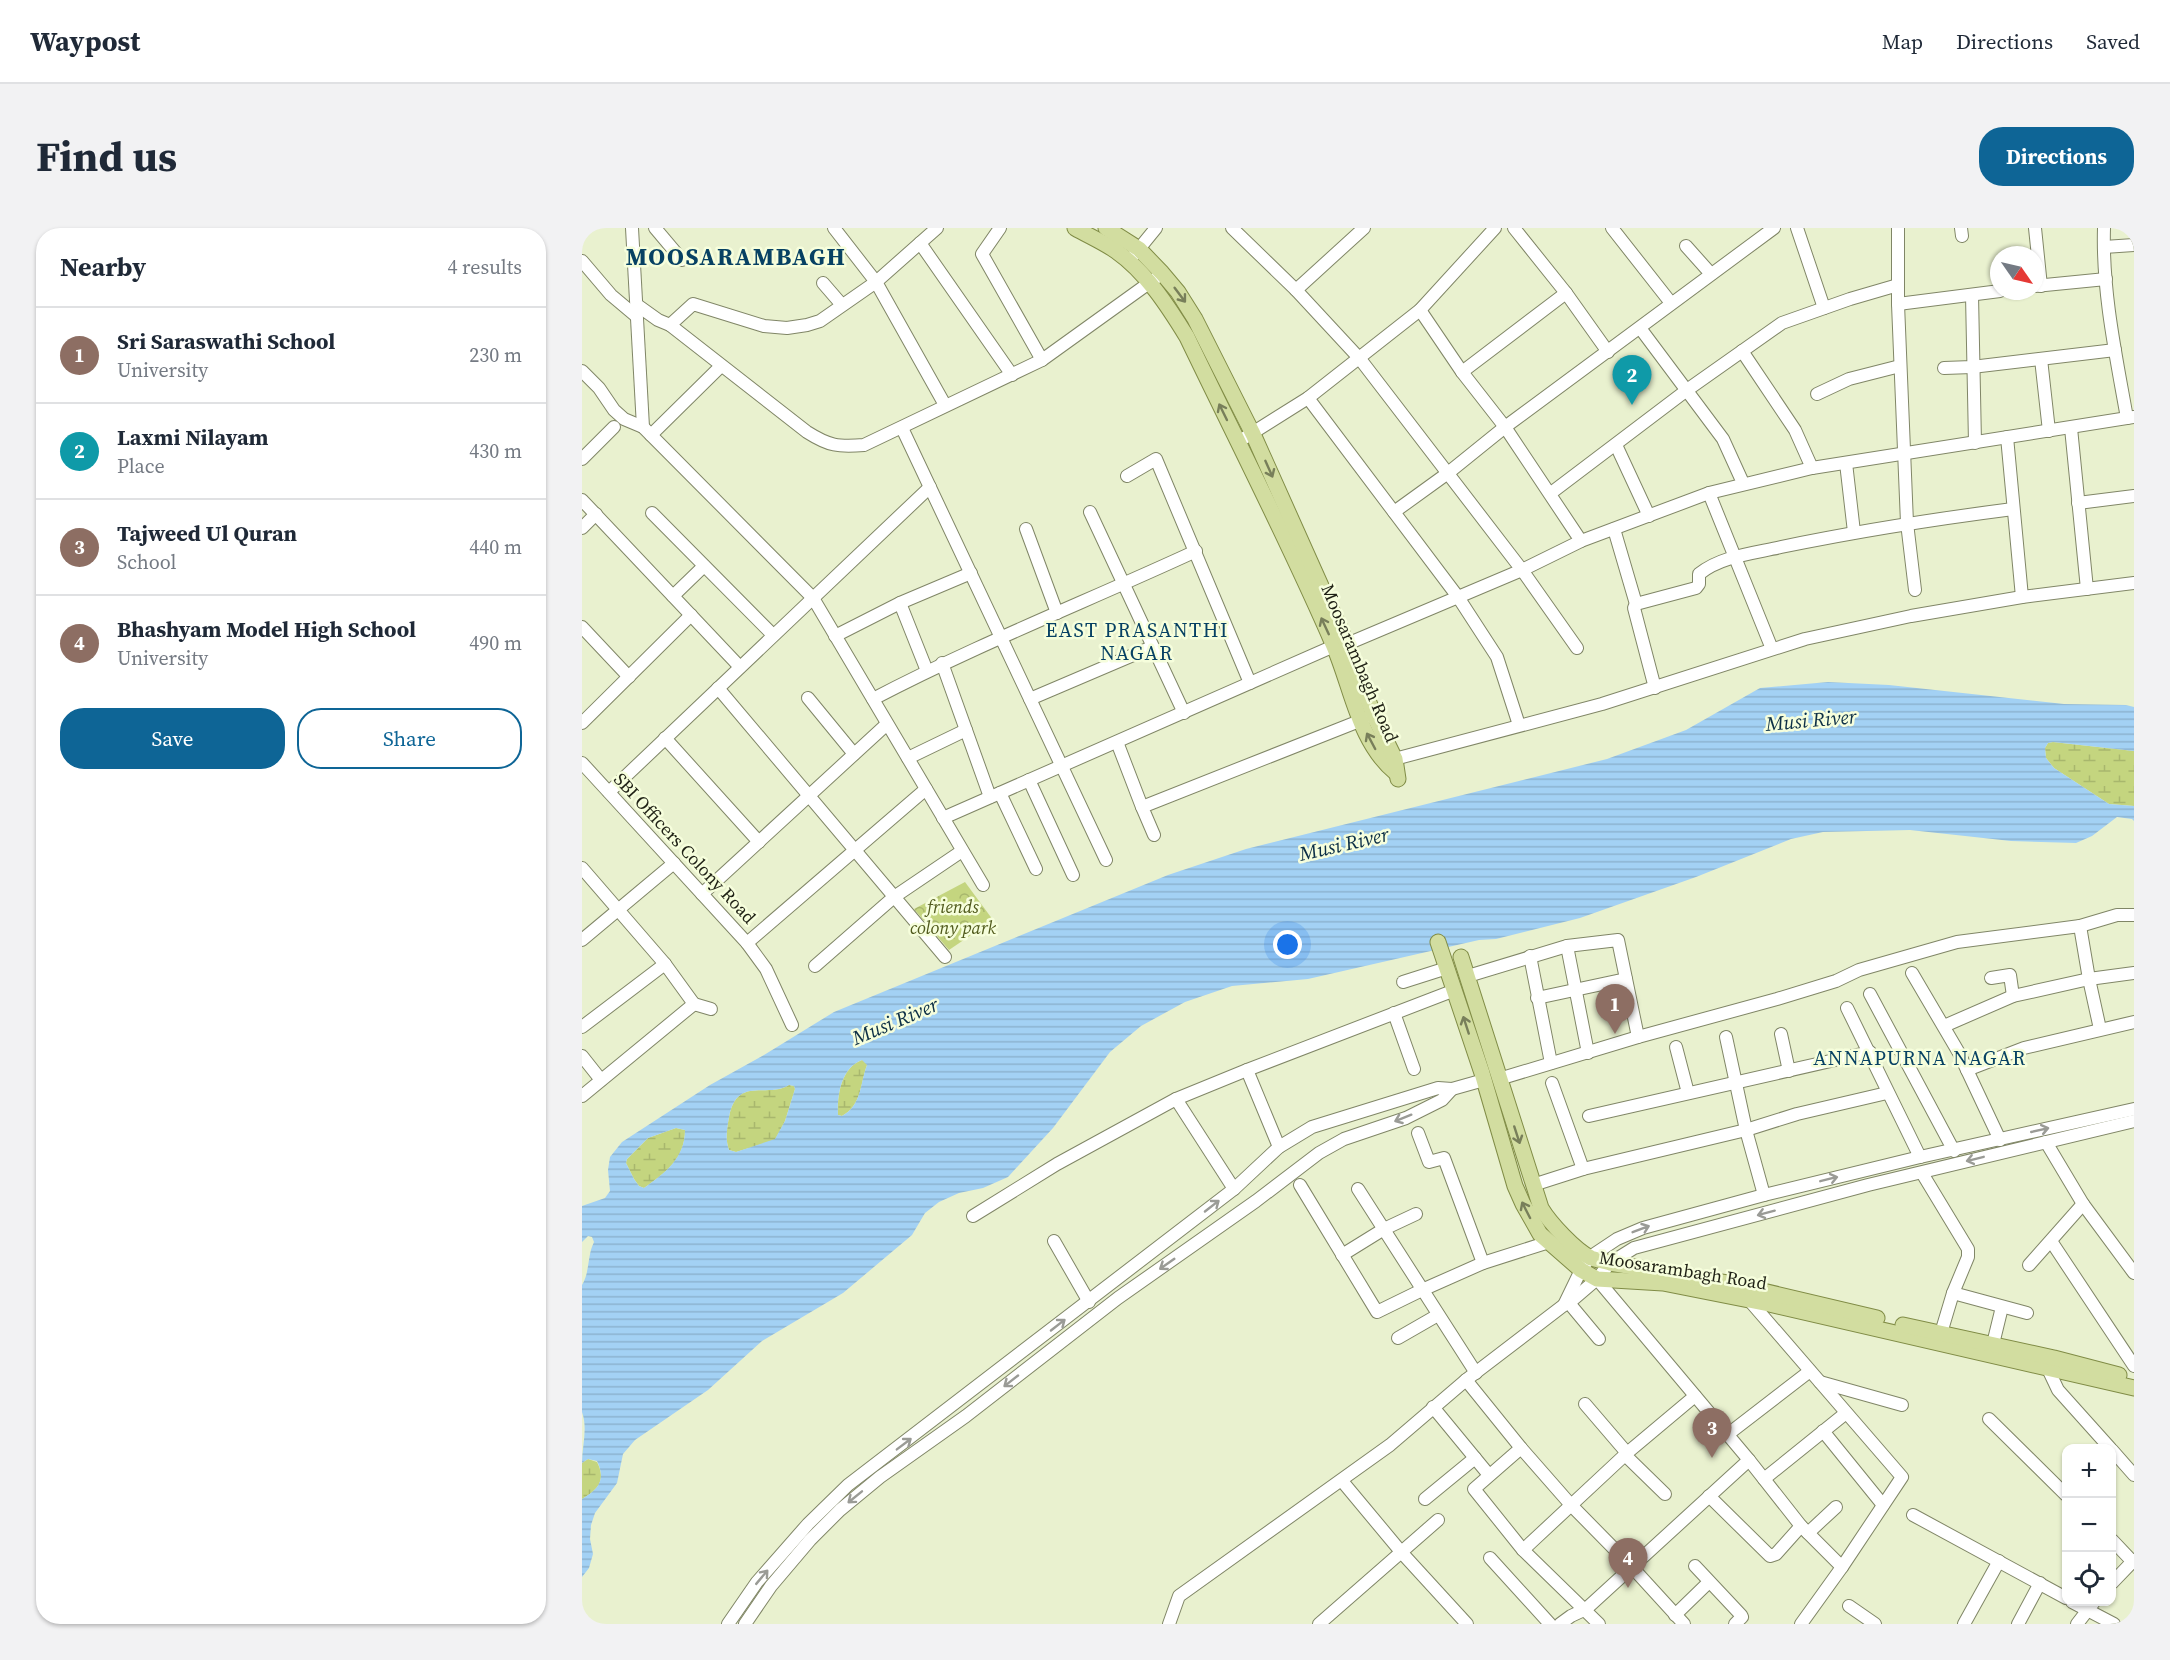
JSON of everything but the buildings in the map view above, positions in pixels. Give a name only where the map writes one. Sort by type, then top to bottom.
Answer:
[{"type":"main road","name":"Moosarambagh Road","points":[[1075,228],[1116,251],[1128,261],[1168,306],[1187,337],[1340,645]]},
{"type":"main road","name":"Moosarambagh Road","points":[[1106,228],[1139,249],[1178,292],[1195,319],[1253,434],[1340,645],[1367,718],[1393,769]]},
{"type":"main road","name":"Moosarambagh Road","points":[[1438,942],[1541,1208],[1561,1233],[1590,1257],[1610,1263],[1733,1284],[2134,1378]]},
{"type":"main road","name":"Moosarambagh Road","points":[[1461,957],[1468,976],[1515,1186],[1534,1226],[1581,1270],[1596,1278],[1663,1283],[1749,1300],[2134,1388]]},
{"type":"street","points":[[632,228],[647,431]]},
{"type":"street","points":[[655,228],[682,260]]},
{"type":"street","points":[[834,228],[876,282],[945,405]]},
{"type":"street","points":[[670,325],[693,304],[764,326],[788,328],[820,321],[876,282],[937,228]]},
{"type":"street","points":[[1000,228],[982,254],[1042,360]]},
{"type":"street","points":[[1128,261],[1156,228]]},
{"type":"street","points":[[1232,228],[1296,290],[1360,359],[1522,570],[1577,648]]},
{"type":"street","points":[[1296,290],[1364,228]]},
{"type":"street","points":[[1238,442],[1308,398],[1420,310],[1495,228]]},
{"type":"street","points":[[1514,228],[1566,293],[1608,352]]},
{"type":"street","points":[[1612,228],[1671,303]]},
{"type":"street","points":[[1394,512],[1774,228]]},
{"type":"street","points":[[1797,228],[1824,308]]},
{"type":"street","points":[[1898,228],[1898,304],[1907,523],[1915,590]]},
{"type":"street","points":[[2035,228],[2036,246]]},
{"type":"street","points":[[943,818],[1251,683],[1522,570],[1581,540],[1708,493],[1812,468],[2131,417],[2115,350],[2106,279],[2104,228]]},
{"type":"street","points":[[920,243],[1012,375]]},
{"type":"street","points":[[2104,247],[2134,245]]},
{"type":"street","points":[[1686,246],[1711,274]]},
{"type":"street","points":[[582,261],[611,295],[637,311],[670,325],[807,432],[826,444],[843,447],[864,445],[1042,360],[1162,273]]},
{"type":"street","points":[[2044,285],[2106,279]]},
{"type":"street","points":[[823,283],[842,305]]},
{"type":"street","points":[[1551,493],[1687,390],[1782,323],[1898,285]]},
{"type":"street","points":[[1898,304],[1990,292]]},
{"type":"street","points":[[1462,372],[1566,293]]},
{"type":"street","points":[[1972,295],[1975,443]]},
{"type":"street","points":[[1420,310],[1462,372],[1505,427],[1581,540]]},
{"type":"street","points":[[1640,327],[1723,439],[1743,483]]},
{"type":"street","points":[[1944,368],[1972,367],[2115,350]]},
{"type":"street","points":[[1742,351],[1795,430],[1812,468]]},
{"type":"street","points":[[2041,359],[2049,431]]},
{"type":"street","points":[[647,431],[721,366]]},
{"type":"street","points":[[1817,394],[1849,379],[1900,366]]},
{"type":"street","points":[[582,371],[599,388],[614,410],[624,419],[647,431],[813,598],[983,885]]},
{"type":"street","points":[[1308,398],[1458,597],[1497,657],[1519,725]]},
{"type":"street","points":[[582,459],[614,428]]},
{"type":"street","points":[[902,428],[1106,860]]},
{"type":"street","points":[[2071,428],[2087,589]]},
{"type":"street","points":[[2007,437],[2022,597]]},
{"type":"street","points":[[1616,445],[1649,516]]},
{"type":"street","points":[[1127,476],[1156,459],[1251,683]]},
{"type":"street","points":[[1846,463],[1854,532]]},
{"type":"street","points":[[609,792],[930,488]]},
{"type":"street","points":[[1708,493],[1772,649]]},
{"type":"street","points":[[2078,503],[2134,496]]},
{"type":"street","points":[[582,500],[740,666]]},
{"type":"street","points":[[1636,604],[1696,588],[1699,584],[1699,574],[1705,569],[1736,557],[1854,532],[2013,508]]},
{"type":"street","points":[[1090,512],[1184,712]]},
{"type":"street","points":[[652,513],[773,635]]},
{"type":"street","points":[[582,528],[596,514]]},
{"type":"street","points":[[1026,529],[1057,613]]},
{"type":"street","points":[[1614,529],[1636,604],[1634,608],[1655,688]]},
{"type":"street","points":[[873,699],[942,663],[1196,551]]},
{"type":"street","points":[[673,596],[704,566]]},
{"type":"street","points":[[835,636],[900,603],[971,573]]},
{"type":"street","points":[[1393,769],[1519,725],[1655,688],[1805,639],[1911,616],[2022,597],[2134,583]]},
{"type":"street","points":[[900,603],[927,670]]},
{"type":"street","points":[[582,723],[691,615]]},
{"type":"street","points":[[582,627],[629,677]]},
{"type":"street","points":[[1030,699],[1152,647]]},
{"type":"street","points":[[942,663],[966,730],[995,795],[1036,869]]},
{"type":"street","points":[[718,688],[945,957]]},
{"type":"street","points":[[808,698],[854,754]]},
{"type":"street","points":[[1142,807],[1367,718]]},
{"type":"street","points":[[702,894],[887,724]]},
{"type":"street","points":[[908,758],[966,730]]},
{"type":"street","points":[[665,738],[759,842]]},
{"type":"street","points":[[1117,742],[1154,835]]},
{"type":"street","name":"SBI Officers Colony Road","points":[[582,763],[747,943],[926,789]]},
{"type":"street","points":[[1029,780],[1073,875]]},
{"type":"street","points":[[815,966],[894,897],[962,851]]},
{"type":"street","points":[[582,939],[674,863]]},
{"type":"street","points":[[582,868],[665,964],[694,1004],[711,1009]]},
{"type":"street","points":[[728,1624],[757,1582],[808,1524],[848,1485],[1234,1189],[1279,1147],[1312,1127],[1438,1088],[1452,1089],[1492,1080],[1777,999],[1836,981],[1859,970],[1957,942],[2080,926],[2117,915],[2134,915]]},
{"type":"street","points":[[2080,926],[2100,1029]]},
{"type":"street","points":[[1468,976],[1567,946],[1618,940],[1638,1037]]},
{"type":"street","points":[[747,943],[766,969],[792,1025]]},
{"type":"street","points":[[1567,946],[1588,1053]]},
{"type":"street","points":[[1530,956],[1551,1063]]},
{"type":"street","points":[[582,1027],[665,964]]},
{"type":"street","points":[[1403,982],[1447,968]]},
{"type":"street","points":[[1912,973],[1944,1026],[2000,1140]]},
{"type":"street","points":[[1944,1026],[2013,996],[2134,973]]},
{"type":"street","points":[[1991,978],[2010,975],[2013,996]]},
{"type":"street","points":[[1537,998],[1626,979]]},
{"type":"street","points":[[973,1216],[1057,1164],[1176,1099],[1455,990]]},
{"type":"street","points":[[1870,994],[1954,1151]]},
{"type":"street","points":[[582,1096],[694,1004]]},
{"type":"street","points":[[1847,1008],[1920,1157]]},
{"type":"street","points":[[1394,1013],[1414,1069]]},
{"type":"street","points":[[1967,1070],[2024,1048],[2134,1022]]},
{"type":"street","points":[[1780,1034],[1789,1071]]},
{"type":"street","points":[[1726,1037],[1746,1130],[1764,1195]]},
{"type":"street","points":[[1677,1047],[1688,1093]]},
{"type":"street","points":[[1589,1116],[1870,1052]]},
{"type":"street","points":[[582,1056],[601,1080]]},
{"type":"street","points":[[1247,1070],[1279,1147]]},
{"type":"street","points":[[1552,1083],[1583,1169]]},
{"type":"street","points":[[745,1624],[771,1586],[810,1540],[840,1510],[880,1477],[966,1416],[1118,1298],[1238,1214],[1319,1153],[1344,1139],[1406,1118],[1442,1100],[1452,1089]]},
{"type":"street","points":[[1533,1185],[1583,1169],[1887,1093]]},
{"type":"street","points":[[1176,1099],[1234,1189]]},
{"type":"street","points":[[1566,1304],[1581,1270],[1590,1257],[1617,1239],[1643,1228],[1764,1195],[1920,1157],[2134,1109]]},
{"type":"street","points":[[1169,1624],[1179,1596],[1390,1445],[1471,1376],[1566,1304],[1610,1263],[1634,1248],[1868,1185],[2134,1121]]},
{"type":"street","points":[[1418,1133],[1429,1162],[1444,1158],[1483,1263]]},
{"type":"street","points":[[2046,1142],[2083,1204],[2129,1258],[2134,1273]]},
{"type":"street","points":[[1922,1173],[1968,1249],[1968,1257],[1953,1293],[1941,1332]]},
{"type":"street","points":[[1300,1185],[1377,1312],[1483,1263],[1549,1242]]},
{"type":"street","points":[[1358,1189],[1438,1315],[1471,1376],[1521,1448],[1571,1506],[1631,1566],[1679,1619],[1710,1582]]},
{"type":"street","points":[[2029,1265],[2083,1204]]},
{"type":"street","points":[[1342,1255],[1384,1229],[1416,1214]]},
{"type":"street","points":[[1054,1241],[1089,1302]]},
{"type":"street","points":[[2051,1241],[2134,1366]]},
{"type":"street","points":[[1596,1278],[1749,1460],[1804,1530],[1842,1567]]},
{"type":"street","points":[[1953,1293],[2027,1313]]},
{"type":"street","points":[[1749,1300],[1902,1477],[1801,1624]]},
{"type":"street","points":[[1566,1304],[1599,1339]]},
{"type":"street","points":[[1992,1344],[2002,1307]]},
{"type":"street","points":[[1398,1338],[1438,1315]]},
{"type":"street","points":[[2048,1369],[2058,1390],[2107,1444]]},
{"type":"street","points":[[1727,1435],[1810,1371]]},
{"type":"street","points":[[1819,1382],[1902,1404]]},
{"type":"street","points":[[1523,1550],[1626,1454],[1695,1396]]},
{"type":"street","points":[[1586,1404],[1626,1454],[1665,1494]]},
{"type":"street","points":[[1433,1407],[1489,1475]]},
{"type":"street","points":[[1764,1479],[1846,1413]]},
{"type":"street","points":[[1989,1419],[2062,1490]]},
{"type":"street","points":[[1823,1431],[1883,1505]]},
{"type":"street","points":[[1521,1448],[1474,1489],[1523,1550],[1599,1624]]},
{"type":"street","points":[[2116,1455],[2134,1475]]},
{"type":"street","points":[[1425,1499],[1475,1458]]},
{"type":"street","points":[[1560,1624],[1586,1609],[1749,1460]]},
{"type":"street","points":[[1342,1481],[1402,1553],[1467,1624]]},
{"type":"street","points":[[1709,1496],[1770,1556],[1776,1554],[1804,1530],[1836,1508]]},
{"type":"street","points":[[1913,1515],[2062,1595]]},
{"type":"street","points":[[1319,1624],[1438,1520]]},
{"type":"street","points":[[2116,1544],[2133,1560],[2116,1579]]},
{"type":"street","points":[[1490,1558],[1550,1624]]},
{"type":"street","points":[[1964,1624],[1999,1561]]},
{"type":"street","points":[[1695,1566],[1741,1615],[1742,1617],[1735,1624]]},
{"type":"street","points":[[2018,1624],[2040,1583]]},
{"type":"street","points":[[1849,1606],[1875,1624]]},
{"type":"street","points":[[2077,1624],[2090,1606],[2114,1624]]},
{"type":"green space","points":[[2048,743],[2134,751],[2134,806],[2109,804],[2054,768],[2046,758],[2045,748]]},
{"type":"green space","name":"friends colony park","points":[[965,882],[993,920],[949,950],[914,909]]},
{"type":"green space","points":[[862,1060],[867,1065],[857,1100],[849,1111],[842,1116],[838,1115],[838,1099],[845,1076],[849,1069]]},
{"type":"green space","points":[[789,1085],[794,1086],[795,1089],[785,1121],[775,1140],[736,1152],[729,1150],[727,1130],[729,1117],[733,1104],[739,1096],[754,1090],[780,1089]]},
{"type":"green space","points":[[676,1128],[685,1130],[682,1149],[678,1157],[666,1171],[644,1188],[639,1186],[626,1163],[627,1159],[648,1138]]},
{"type":"green space","points":[[588,1459],[597,1462],[601,1479],[597,1488],[582,1499],[582,1463]]},
{"type":"water","name":"Musi River","points":[[1828,682],[1889,685],[2064,704],[2134,707],[2134,751],[2053,742],[2048,743],[2045,748],[2046,758],[2054,768],[2109,804],[2134,806],[2134,821],[2117,817],[2092,836],[2076,843],[2011,841],[1910,830],[1823,832],[1791,839],[1696,877],[1580,918],[1496,939],[1479,940],[1308,979],[1232,986],[1185,1002],[1141,1026],[1110,1052],[1053,1128],[1008,1177],[983,1188],[959,1193],[939,1202],[925,1213],[912,1235],[843,1293],[762,1341],[708,1390],[635,1440],[623,1454],[617,1483],[595,1513],[590,1539],[593,1554],[589,1568],[582,1577],[582,1499],[597,1488],[601,1474],[597,1461],[588,1459],[582,1463],[585,1431],[582,1412],[582,1285],[594,1242],[592,1237],[588,1236],[582,1242],[582,1206],[605,1198],[610,1191],[608,1170],[610,1157],[622,1142],[710,1085],[834,1012],[1168,875],[1246,849],[1607,759],[1686,730],[1760,688]],"holes":[[[862,1060],[867,1065],[857,1100],[849,1111],[842,1116],[838,1115],[838,1099],[845,1076],[849,1069]],[[789,1085],[794,1086],[795,1089],[785,1121],[775,1139],[736,1152],[729,1150],[727,1138],[729,1117],[733,1104],[739,1096],[754,1090],[780,1089]],[[676,1128],[685,1130],[682,1149],[678,1157],[659,1177],[644,1188],[639,1186],[626,1163],[627,1159],[648,1138]]]},
{"type":"place","name":"Laxmi Nilayam","points":[[1632,405]]},
{"type":"place","name":"Sri Saraswathi School","points":[[1615,1034]]},
{"type":"place","name":"Tajweed Ul Quran","points":[[1712,1458]]},
{"type":"place","name":"Bhashyam Model High School","points":[[1628,1588]]},
{"type":"district","name":"MOOSARAMBAGH","points":[[736,256]]},
{"type":"district","name":"EAST PRASANTHI NAGAR","points":[[1137,642]]},
{"type":"district","name":"ANNAPURNA NAGAR","points":[[1920,1058]]}]
